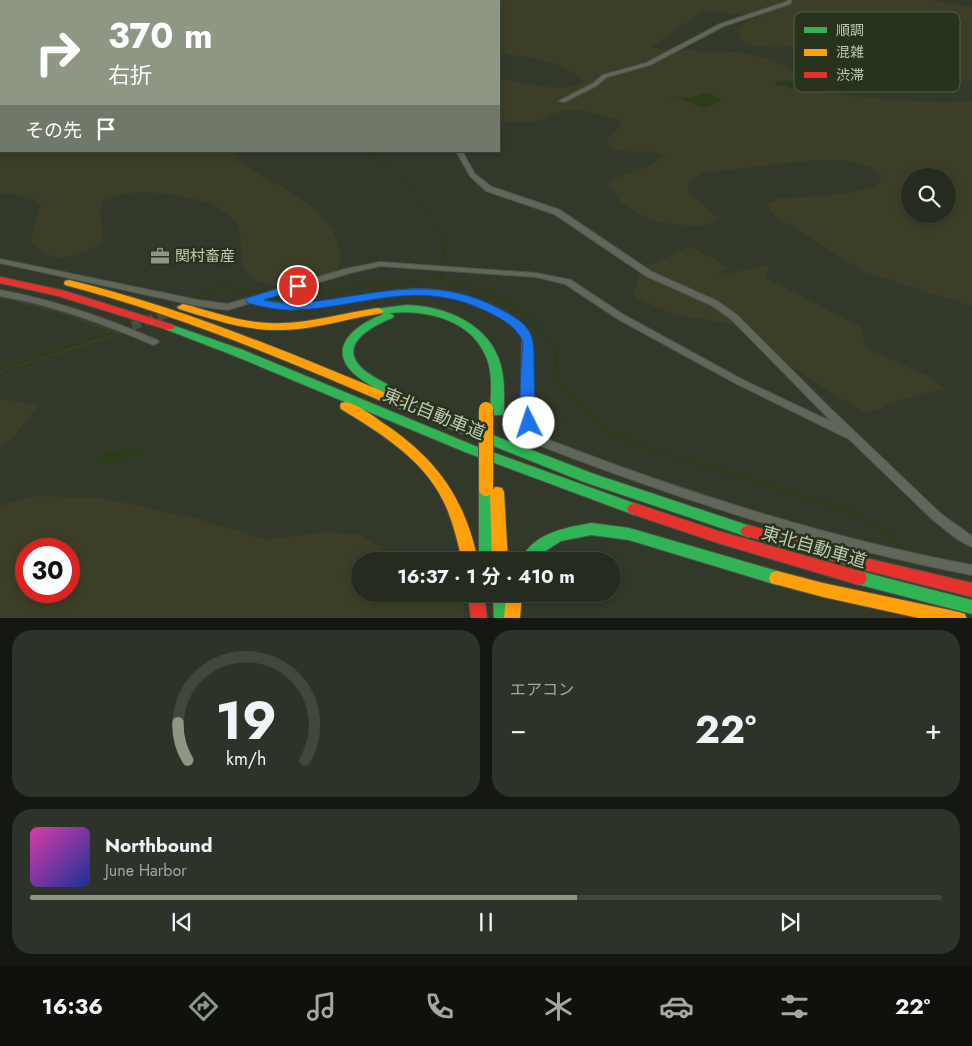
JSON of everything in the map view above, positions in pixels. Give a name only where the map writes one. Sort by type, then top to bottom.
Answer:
[{"type":"highway","name":"東北自動車道","points":[[0,269],[84,286],[174,314],[426,412],[536,458],[696,516],[779,542],[909,576],[972,590]]},
{"type":"highway","points":[[29,275],[132,294],[249,324],[278,327],[308,325],[367,312],[397,309],[424,310],[446,315],[462,322],[479,335],[490,351],[497,381],[492,411]]},
{"type":"highway","name":"東北自動車道","points":[[0,280],[79,297],[126,310],[253,359],[468,448],[603,499],[731,542],[925,596],[972,607]]},
{"type":"highway","points":[[426,412],[365,376],[352,364],[348,355],[348,346],[358,330],[379,319],[402,314],[433,317],[460,329],[474,340],[484,359],[492,411],[492,491],[488,552]]},
{"type":"highway","points":[[253,359],[333,398],[369,419],[403,444],[422,461],[442,486],[456,510],[468,552]]},
{"type":"highway","points":[[492,491],[499,552]]},
{"type":"highway","points":[[536,552],[557,536],[591,529],[628,534],[823,590],[959,618]]},
{"type":"highway","points":[[477,602],[479,618]]},
{"type":"highway","points":[[487,602],[487,618]]},
{"type":"highway","points":[[501,602],[502,618]]},
{"type":"highway","points":[[512,618],[513,602]]},
{"type":"street","points":[[562,101],[594,85],[605,76],[648,64],[712,29],[788,3],[790,0]]},
{"type":"street","points":[[460,152],[472,175],[489,189],[557,212],[649,274],[714,303],[734,317],[852,436],[937,517],[960,536],[972,542]]},
{"type":"street","points":[[0,261],[190,302],[228,307],[380,264],[536,275],[568,282],[621,316],[740,382],[852,436]]},
{"type":"street","points":[[251,301],[268,305],[296,307],[425,291],[450,294],[484,305],[508,318],[525,332],[527,337],[527,405],[529,423],[534,434],[545,443],[681,493],[798,528],[891,554],[972,570]]},
{"type":"street","points":[[0,293],[28,297],[79,312],[129,328],[154,342]]},
{"type":"shaded area","points":[[500,0],[928,0],[972,7],[972,80],[960,81],[960,12],[794,12],[794,47],[764,47],[741,40],[737,28],[749,20],[762,16],[703,11],[651,47],[667,50],[736,52],[765,58],[791,68],[794,73],[794,92],[815,92],[910,101],[972,101],[972,306],[864,272],[774,215],[767,204],[776,199],[845,194],[876,186],[882,177],[876,170],[869,167],[847,161],[833,160],[806,161],[701,173],[692,180],[688,187],[689,192],[718,219],[714,222],[698,226],[673,224],[640,215],[630,209],[614,194],[608,183],[652,164],[665,155],[652,152],[624,151],[609,146],[607,140],[621,125],[620,120],[586,111],[567,110],[540,121],[500,122],[500,79],[557,87],[578,85],[584,81],[567,69],[544,61],[500,53]]},
{"type":"shaded area","points":[[794,80],[794,88],[788,89],[786,86],[777,86],[776,81]]},
{"type":"shaded area","points":[[708,93],[723,101],[703,108],[683,99],[669,97],[691,97]]},
{"type":"shaded area","points":[[0,152],[238,152],[236,156],[237,160],[299,198],[326,221],[335,236],[340,254],[340,262],[330,277],[311,286],[286,288],[261,282],[245,272],[242,265],[239,232],[236,224],[228,214],[201,201],[168,194],[151,193],[123,194],[102,202],[100,216],[103,241],[94,247],[85,252],[65,257],[46,255],[30,241],[41,206],[27,197],[0,194]]},
{"type":"shaded area","points":[[690,246],[728,267],[718,276],[770,264],[766,278],[861,327],[866,348],[935,379],[940,385],[949,390],[927,392],[866,414],[795,369],[738,325],[675,315],[633,297],[642,265],[649,266]]},
{"type":"shaded area","points":[[0,296],[63,310],[123,333],[0,372],[0,367],[102,335],[107,331],[64,315],[0,298]]},
{"type":"shaded area","points":[[0,399],[39,405],[9,442],[0,447]]},
{"type":"shaded area","points":[[147,448],[135,458],[126,457],[116,463],[101,466],[102,461],[94,459],[105,453]]},
{"type":"shaded area","points":[[35,496],[101,498],[195,518],[267,540],[324,532],[360,535],[389,552],[351,552],[351,602],[463,602],[465,618],[0,618],[0,506]]},
{"type":"waterway","points":[[365,152],[375,158],[406,185],[424,206],[438,230]]},
{"type":"waterway","points":[[438,229],[444,248],[441,279]]},
{"type":"waterway","points":[[279,293],[304,295],[383,284],[441,279]]},
{"type":"waterway","points":[[441,279],[487,293],[521,310],[553,345],[557,356],[556,369],[559,382],[573,399]]},
{"type":"waterway","points":[[190,299],[221,287],[272,292]]},
{"type":"waterway","points":[[127,325],[133,320]]},
{"type":"waterway","points":[[0,369],[112,333]]},
{"type":"waterway","points":[[573,399],[607,431],[644,447],[850,511],[890,534],[903,552]]},
{"type":"tunnel","points":[[132,326],[171,312]]},
{"type":"traffic: fast","points":[[378,311],[407,308],[434,312],[456,320],[475,332],[489,349],[495,365],[497,412]]},
{"type":"traffic: fast","points":[[384,388],[355,368],[349,359],[348,350],[350,342],[362,329],[388,316]]},
{"type":"traffic: fast","points":[[169,327],[239,353],[470,449],[634,509]]},
{"type":"traffic: fast","points":[[398,403],[589,478],[748,531]]},
{"type":"traffic: fast","points":[[486,489],[487,552]]},
{"type":"traffic: fast","points":[[536,552],[557,536],[591,529],[629,534],[777,578]]},
{"type":"traffic: fast","points":[[859,578],[972,607]]},
{"type":"traffic: fast","points":[[501,602],[502,618]]},
{"type":"traffic: slow","points":[[69,283],[111,294],[195,321],[277,352],[398,403]]},
{"type":"traffic: slow","points":[[183,307],[231,321],[268,327],[305,325],[378,311]]},
{"type":"traffic: slow","points":[[346,406],[371,421],[412,451],[428,468],[442,486],[454,508],[468,552]]},
{"type":"traffic: slow","points":[[486,409],[486,489]]},
{"type":"traffic: slow","points":[[497,492],[500,552]]},
{"type":"traffic: slow","points":[[777,578],[823,590],[954,618]]},
{"type":"traffic: slow","points":[[512,618],[513,602]]},
{"type":"traffic: jam","points":[[0,280],[61,293],[169,327]]},
{"type":"traffic: jam","points":[[634,509],[718,537],[859,578]]},
{"type":"traffic: jam","points":[[748,531],[861,563],[972,590]]},
{"type":"traffic: jam","points":[[477,602],[479,618]]},
{"type":"place","name":"関村畜産","points":[[160,256]]},
{"type":"route","points":[[298,286],[251,301],[283,307],[296,307],[425,291],[450,294],[484,305],[508,318],[525,332],[529,342],[527,405],[529,423]]}]
